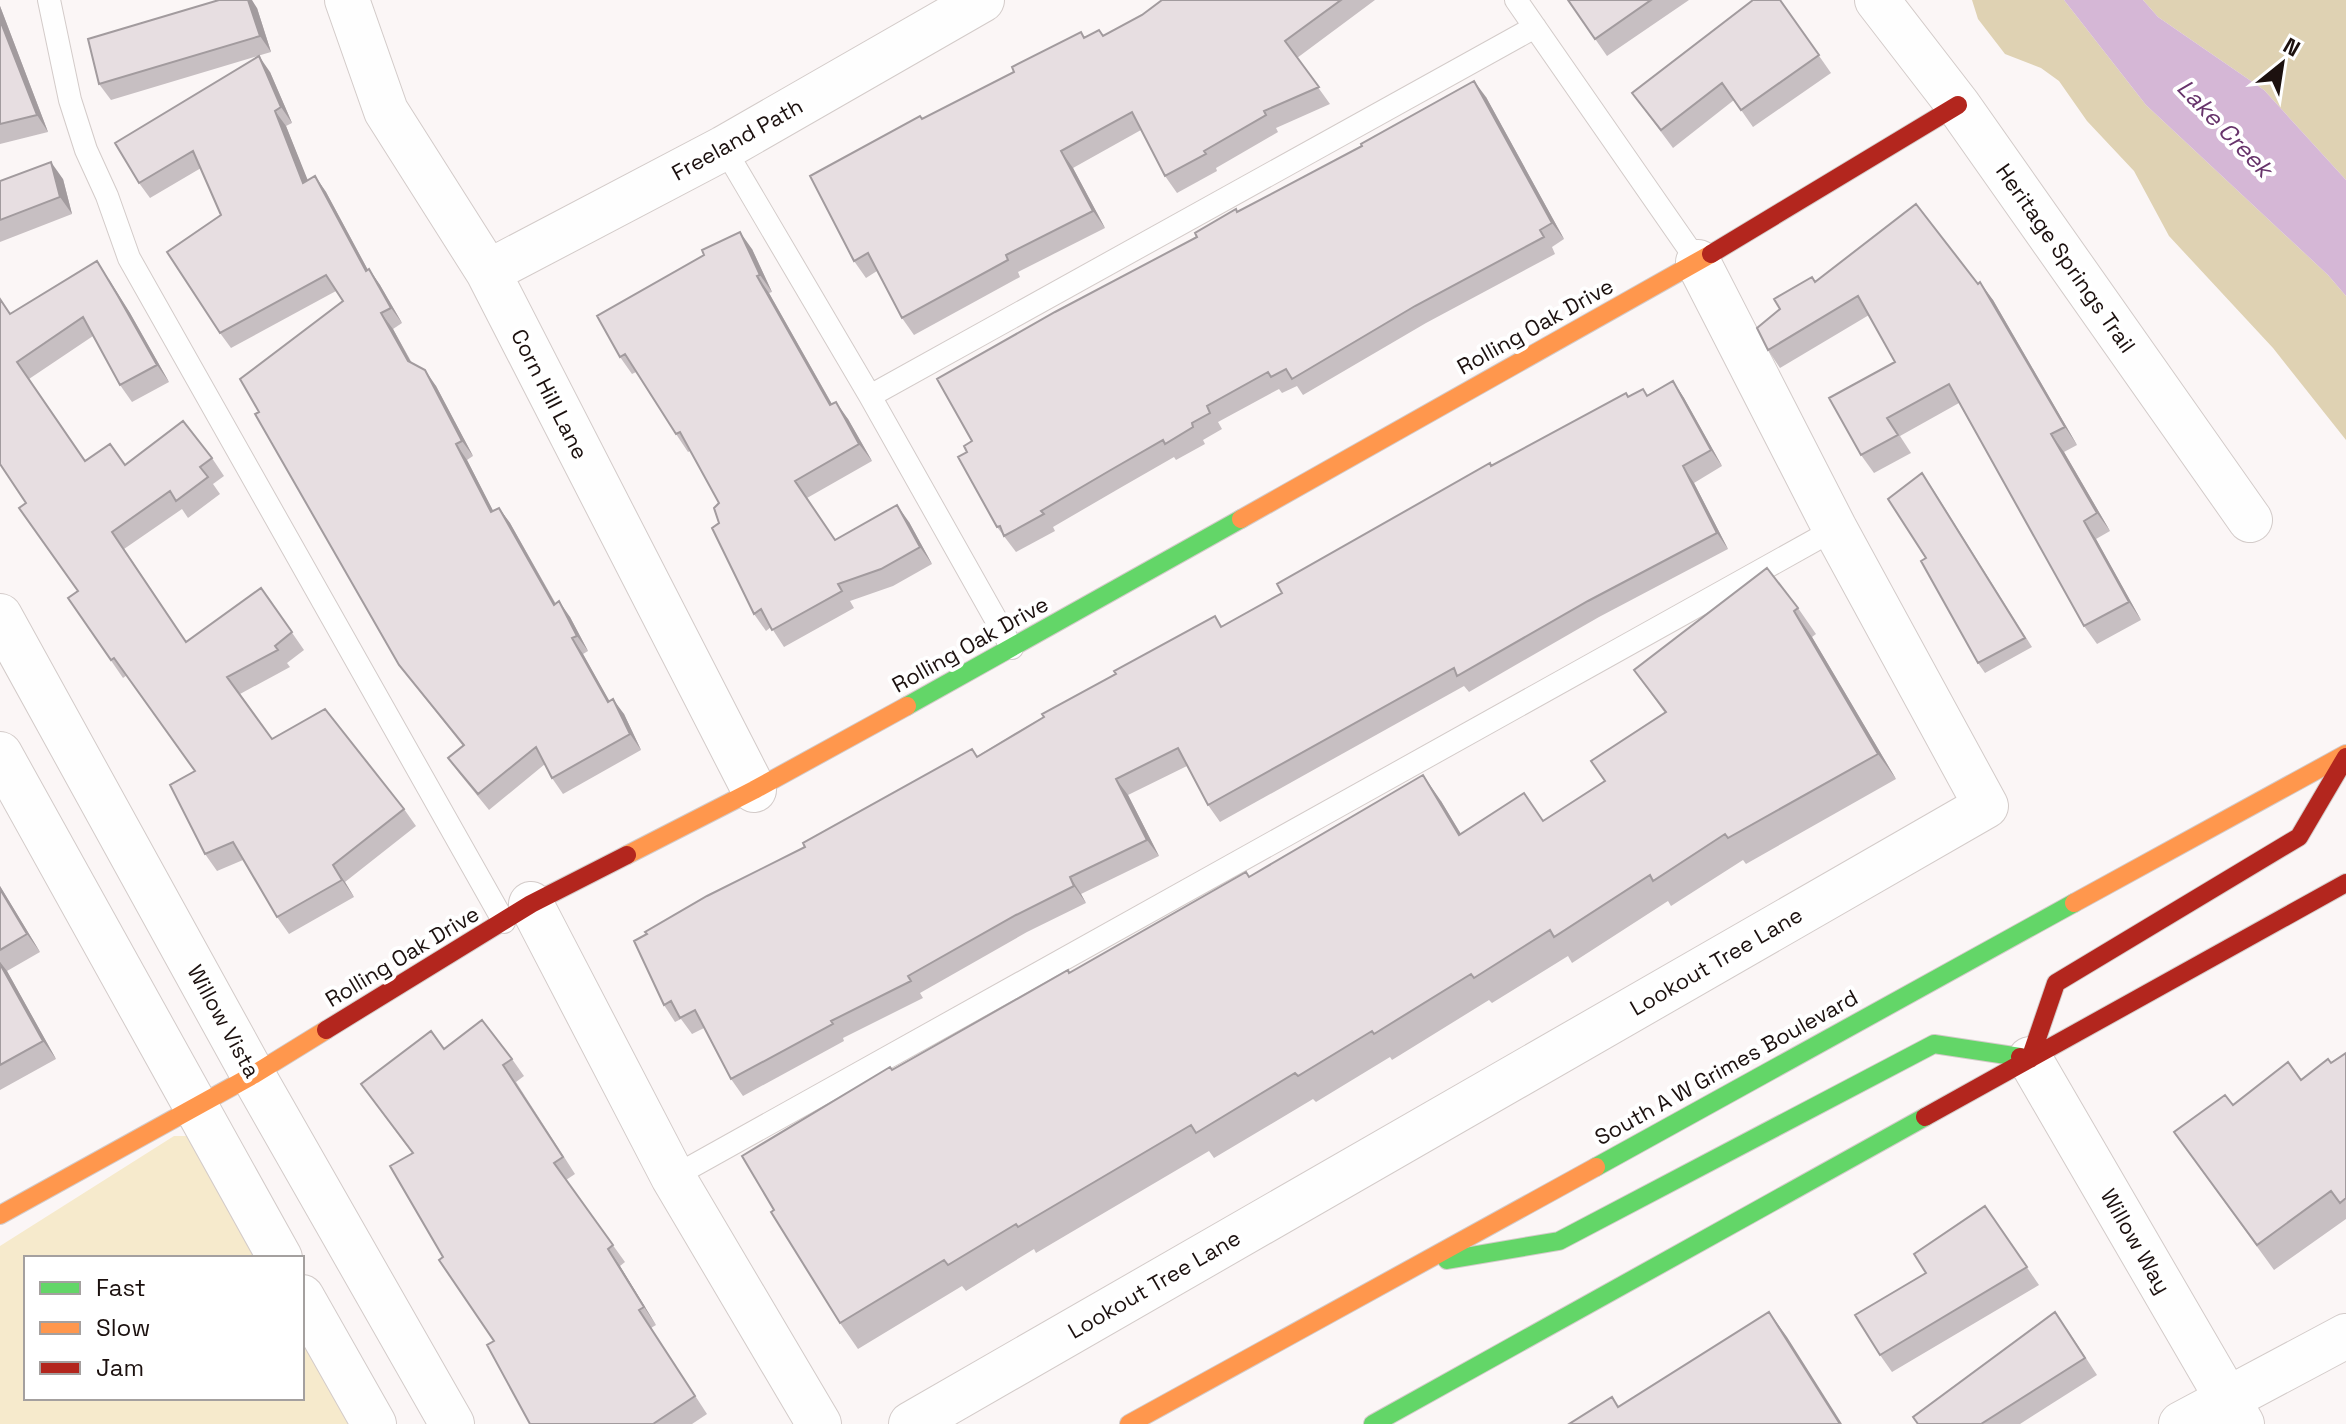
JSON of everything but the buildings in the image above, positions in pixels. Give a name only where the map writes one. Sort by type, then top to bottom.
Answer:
[{"type":"main road","name":"Rolling Oak Drive","points":[[0,1215],[253,1075],[517,913],[754,790],[1012,648],[1698,262],[1958,105]]},
{"type":"main road","points":[[2030,1059],[2056,983],[2299,837],[2346,756]]},
{"type":"main road","name":"South A W Grimes Boulevard","points":[[1129,1424],[2346,756]]},
{"type":"main road","points":[[1373,1424],[2346,883]]},
{"type":"main road","points":[[1417,1264],[1559,1241],[1934,1044],[2030,1059]]},
{"type":"street","name":"Corn Hill Lane","points":[[347,0],[386,111],[488,272],[754,790]]},
{"type":"street","name":"Freeland Path","points":[[488,272],[724,148],[982,0]]},
{"type":"street","name":"Heritage Springs Trail","points":[[1877,0],[1958,105],[2250,520]]},
{"type":"street","name":"Lookout Tree Lane","points":[[911,1424],[1986,806],[1835,529],[1698,262]]},
{"type":"street","name":"Willow Vista","points":[[0,616],[253,1075],[452,1424]]},
{"type":"street","points":[[0,754],[279,1256]]},
{"type":"street","points":[[517,913],[819,1424]]},
{"type":"street","name":"Willow Way","points":[[2030,1059],[2235,1411]]},
{"type":"street","points":[[304,1301],[374,1424]]},
{"type":"street","points":[[2181,1424],[2235,1411],[2346,1336]]},
{"type":"lane","points":[[49,0],[70,100],[86,150],[107,196],[129,258],[517,913]]},
{"type":"lane","points":[[1516,0],[1698,262]]},
{"type":"lane","points":[[870,396],[1535,27]]},
{"type":"lane","points":[[724,148],[870,396],[1012,648]]},
{"type":"lane","points":[[673,1177],[1835,529]]},
{"type":"shaded area","points":[[1972,0],[2064,0],[2146,105],[2328,275],[2346,296],[2346,440],[2273,348],[2169,236],[2134,171],[2087,121],[2059,81],[2041,68],[2005,54],[1978,19]]},
{"type":"shaded area","points":[[2143,0],[2346,0],[2346,180],[2264,90],[2158,17]]},
{"type":"shaded area","points":[[174,1136],[195,1136],[267,1256],[24,1256],[24,1400],[304,1400],[304,1324],[359,1424],[0,1424],[0,1246]]},
{"type":"water","name":"Lake Creek","points":[[2064,0],[2143,0],[2158,17],[2264,90],[2346,180],[2346,296],[2328,275],[2146,105]]},
{"type":"traffic: fast","points":[[907,706],[1241,519]]},
{"type":"traffic: fast","points":[[1596,1167],[2074,903]]},
{"type":"traffic: fast","points":[[1447,1260],[1559,1241],[1934,1044],[2020,1057]]},
{"type":"traffic: fast","points":[[1373,1424],[1925,1117]]},
{"type":"traffic: slow","points":[[1241,519],[1711,254]]},
{"type":"traffic: slow","points":[[627,855],[907,706]]},
{"type":"traffic: slow","points":[[2074,903],[2346,754]]},
{"type":"traffic: slow","points":[[0,1215],[253,1075],[326,1030]]},
{"type":"traffic: slow","points":[[1129,1424],[1596,1167]]},
{"type":"traffic: jam","points":[[1711,254],[1958,105]]},
{"type":"traffic: jam","points":[[2020,1057],[2030,1059],[2056,983],[2299,837],[2346,757]]},
{"type":"traffic: jam","points":[[326,1030],[531,904],[627,855]]},
{"type":"traffic: jam","points":[[1925,1117],[2346,883]]}]
